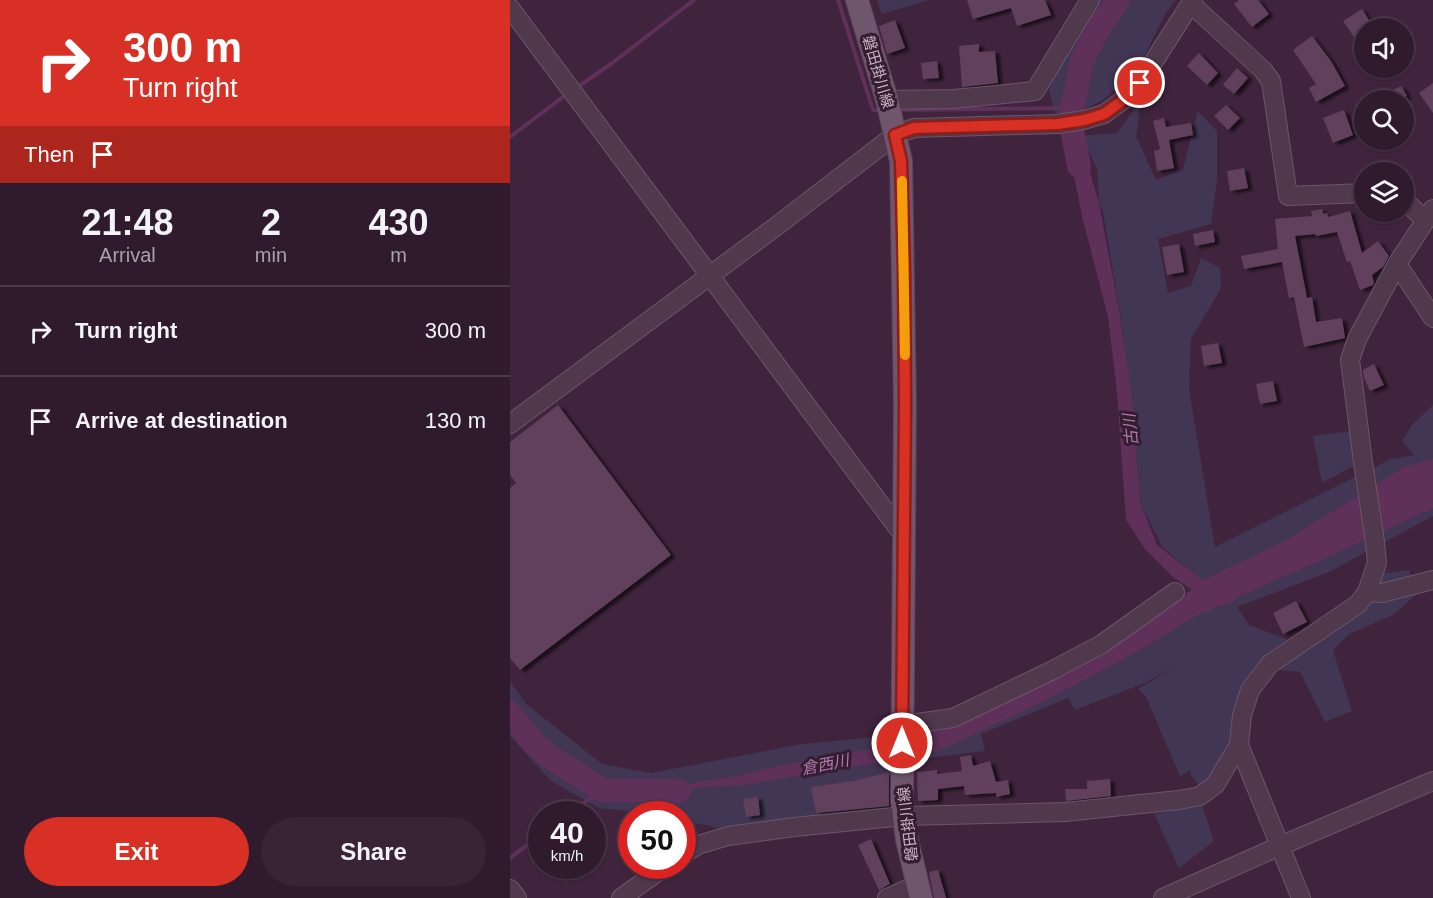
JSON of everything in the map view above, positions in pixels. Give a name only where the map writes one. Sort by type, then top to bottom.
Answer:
[{"type":"main road","name":"磐田掛川線","points":[[857,0],[887,100],[901,161],[904,270],[902,725],[904,816],[919,892]]},
{"type":"street","points":[[887,100],[954,99],[1035,92],[1090,0]]},
{"type":"street","points":[[510,424],[895,135],[914,128],[1058,124],[1104,114],[1130,95],[1140,83],[1192,2],[1263,70],[1271,81],[1288,196],[1354,193]]},
{"type":"street","points":[[510,9],[904,536]]},
{"type":"street","points":[[696,846],[728,836],[904,816],[1065,812],[1179,800],[1200,796],[1215,785],[1239,745],[1242,715],[1250,690],[1270,664],[1352,608],[1367,592],[1377,563],[1350,360],[1357,339],[1397,264],[1429,215],[1414,206]]},
{"type":"street","points":[[1397,264],[1433,318]]},
{"type":"street","points":[[1367,592],[1382,593],[1433,580]]},
{"type":"street","points":[[902,725],[953,718],[1051,671],[1102,644],[1175,592]]},
{"type":"street","points":[[1239,745],[1301,898]]},
{"type":"street","points":[[1163,898],[1433,782]]},
{"type":"street","points":[[621,898],[648,879]]},
{"type":"street","points":[[510,889],[517,898]]},
{"type":"street","points":[[887,898],[919,892]]},
{"type":"shaded area","points":[[877,0],[929,0],[882,14]]},
{"type":"shaded area","points":[[1092,0],[1176,0],[1165,14],[1137,71],[1103,100],[1081,111],[1055,114],[1049,90],[1069,33]]},
{"type":"shaded area","points":[[1142,98],[1136,136],[1156,180],[1183,170],[1198,111],[1217,131],[1217,181],[1211,224],[1158,239],[1168,293],[1191,286],[1201,258],[1220,268],[1221,288],[1191,339],[1189,389],[1215,547],[1391,459],[1414,455],[1402,441],[1413,424],[1433,405],[1433,516],[1329,572],[1237,607],[1249,625],[1288,640],[1318,632],[1379,571],[1386,573],[1409,570],[1417,594],[1393,615],[1349,634],[1333,650],[1352,711],[1325,722],[1300,672],[1255,667],[1243,696],[1229,749],[1216,771],[1201,788],[1190,774],[1191,770],[1180,776],[1146,697],[1138,689],[1178,665],[1145,683],[1075,710],[1068,698],[981,734],[985,751],[903,761],[904,816],[743,834],[696,823],[696,801],[618,801],[618,810],[606,809],[606,801],[587,801],[551,781],[510,736],[510,681],[526,704],[602,764],[651,773],[802,744],[919,733],[969,715],[1152,615],[1216,574],[1203,580],[1163,548],[1136,495],[1123,331],[1103,212],[1099,203],[1097,169],[1082,136],[1117,133]]},
{"type":"shaded area","points":[[1352,431],[1359,463],[1322,483],[1313,436]]},
{"type":"shaded area","points":[[1202,805],[1214,841],[1179,868],[1154,814]]},
{"type":"water","points":[[1066,135],[1079,135],[1099,203],[1119,309],[1131,390],[1140,502],[1157,545],[1203,580],[1285,541],[1404,467],[1433,459],[1433,508],[1233,599],[1202,606],[1197,593],[1173,577],[1145,549],[1126,520],[1117,393],[1108,317],[1082,216]]},
{"type":"water","points":[[890,745],[892,760],[746,785],[702,787],[664,797],[648,790],[737,776],[767,768]]},
{"type":"building","points":[[967,0],[1045,0],[1051,15],[1017,26],[1011,8],[973,19]]},
{"type":"building","points":[[1239,0],[1258,0],[1269,14],[1252,27],[1234,4]]},
{"type":"building","points":[[1362,9],[1368,18],[1354,18],[1354,37],[1343,21]]},
{"type":"building","points":[[895,20],[905,48],[887,54],[879,26]]},
{"type":"building","points":[[1312,36],[1331,61],[1345,86],[1316,102],[1309,88],[1316,84],[1293,50]]},
{"type":"building","points":[[979,44],[979,52],[995,51],[998,83],[962,87],[959,46]]},
{"type":"building","points":[[1199,53],[1218,73],[1207,85],[1187,66]]},
{"type":"building","points":[[937,61],[939,78],[923,79],[921,63]]},
{"type":"building","points":[[1237,68],[1248,78],[1234,94],[1223,85]]},
{"type":"building","points":[[1433,83],[1433,113],[1419,93]]},
{"type":"building","points":[[1226,105],[1240,118],[1228,130],[1214,116]]},
{"type":"building","points":[[1344,110],[1353,135],[1333,143],[1323,118]]},
{"type":"building","points":[[1164,118],[1166,127],[1191,123],[1193,135],[1169,140],[1174,168],[1157,171],[1154,151],[1160,149],[1153,121]]},
{"type":"building","points":[[1244,168],[1248,188],[1230,191],[1227,171]]},
{"type":"building","points":[[1322,209],[1323,214],[1327,213],[1328,217],[1350,211],[1362,253],[1378,241],[1389,256],[1383,267],[1372,275],[1373,285],[1360,290],[1337,232],[1316,236],[1315,234],[1295,236],[1307,298],[1312,297],[1316,322],[1342,318],[1345,338],[1304,347],[1294,297],[1289,298],[1282,262],[1244,269],[1241,256],[1278,249],[1275,219],[1312,216],[1311,211]]},
{"type":"building","points":[[1213,230],[1215,242],[1195,246],[1193,234]]},
{"type":"building","points":[[1179,244],[1184,272],[1167,275],[1162,247]]},
{"type":"building","points":[[1218,343],[1222,363],[1204,366],[1201,346]]},
{"type":"building","points":[[1374,364],[1384,385],[1370,391],[1363,370]]},
{"type":"building","points":[[1273,381],[1277,401],[1260,404],[1256,384]]},
{"type":"building","points":[[558,405],[671,555],[520,670],[510,658],[510,488],[516,483],[510,475],[510,442]]},
{"type":"building","points":[[1296,601],[1307,622],[1283,634],[1273,613]]},
{"type":"building","points":[[971,755],[973,766],[990,761],[996,782],[1008,780],[1010,794],[996,797],[996,793],[965,795],[964,786],[938,789],[938,800],[918,801],[917,772],[937,770],[937,774],[962,771],[960,757]]},
{"type":"building","points":[[889,772],[889,806],[816,813],[811,787],[853,781]]},
{"type":"building","points":[[1110,779],[1111,796],[1066,801],[1065,789],[1087,789],[1087,781]]},
{"type":"building","points":[[758,797],[760,815],[746,817],[743,799]]},
{"type":"building","points":[[871,839],[890,884],[879,890],[858,845]]},
{"type":"building","points":[[938,870],[946,898],[934,898],[929,872]]},
{"type":"waterway","points":[[576,88],[694,0]]},
{"type":"waterway","points":[[838,0],[873,110],[880,110]]},
{"type":"waterway","name":"古川","points":[[1079,166],[1070,120],[1082,61],[1099,28],[1118,0]]},
{"type":"waterway","points":[[510,137],[567,94]]},
{"type":"waterway","points":[[897,110],[1072,108]]},
{"type":"waterway","name":"倉西川","points":[[882,753],[908,752],[1040,690],[1135,639],[1190,605],[1230,589]]},
{"type":"waterway","name":"倉西川","points":[[510,713],[532,741],[550,757],[602,790],[679,791]]},
{"type":"waterway","points":[[586,801],[602,790]]},
{"type":"waterway","points":[[510,858],[528,844]]},
{"type":"slow traffic","points":[[902,181],[905,355]]},
{"type":"route","points":[[902,743],[904,270],[901,161],[895,135],[914,128],[1058,124],[1084,120],[1104,114],[1130,95],[1140,83]]}]
